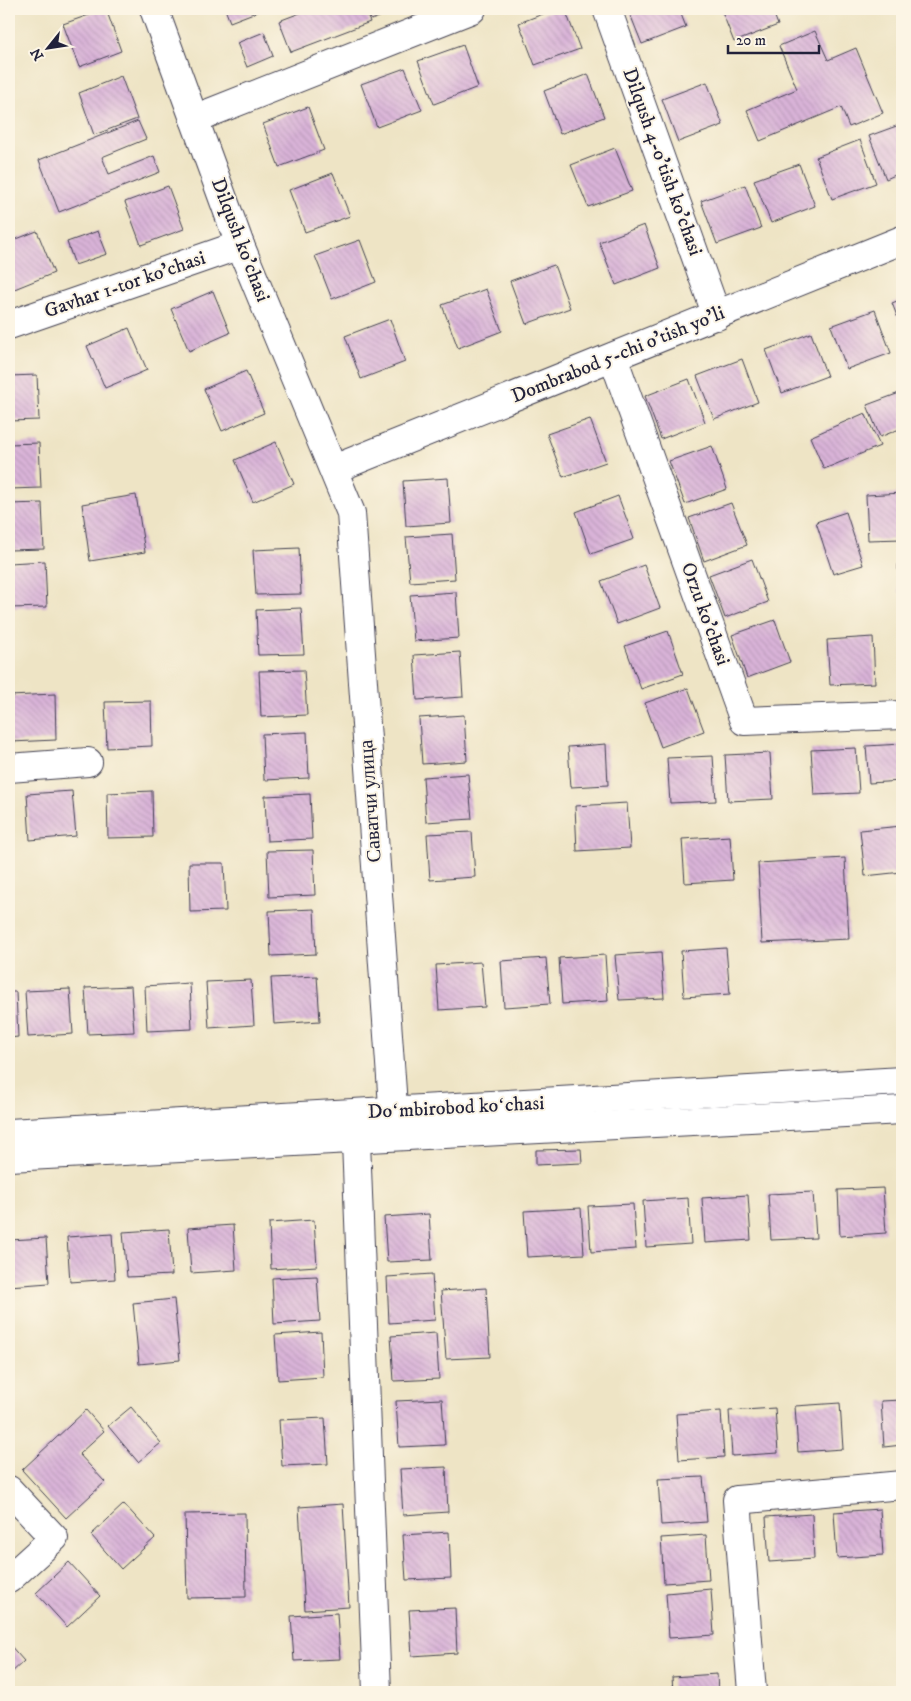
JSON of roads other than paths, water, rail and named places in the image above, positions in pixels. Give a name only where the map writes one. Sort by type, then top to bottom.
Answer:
[{"type":"street","name":"Dilqush ko'chasi","points":[[154,9],[240,245],[334,469]]},
{"type":"street","points":[[194,119],[472,9]]},
{"type":"street","name":"Dilqush 4-o'tish ko'chasi","points":[[607,9],[717,316]]},
{"type":"street","name":"Dombrabod 5-chi o'tish yo'li","points":[[334,469],[614,358],[902,240]]},
{"type":"street","name":"Gavhar 1-tor ko'chasi","points":[[9,325],[240,245]]},
{"type":"street","name":"Orzu ko'chasi","points":[[614,358],[744,721],[902,715]]},
{"type":"street","name":"Саватчи улица","points":[[334,469],[351,514],[394,1123]]},
{"type":"street","points":[[9,768],[88,762]]},
{"type":"street","name":"Doʻmbirobod koʻchasi","points":[[394,1123],[902,1081]]},
{"type":"street","name":"Doʻmbirobod koʻchasi","points":[[9,1133],[902,1110]]},
{"type":"street","points":[[355,1125],[377,1692]]},
{"type":"street","name":"Doʻmbirobod koʻchasi","points":[[9,1157],[355,1125]]},
{"type":"street","points":[[752,1692],[737,1500],[902,1485]]},
{"type":"street","points":[[9,1490],[54,1538],[9,1579]]}]
